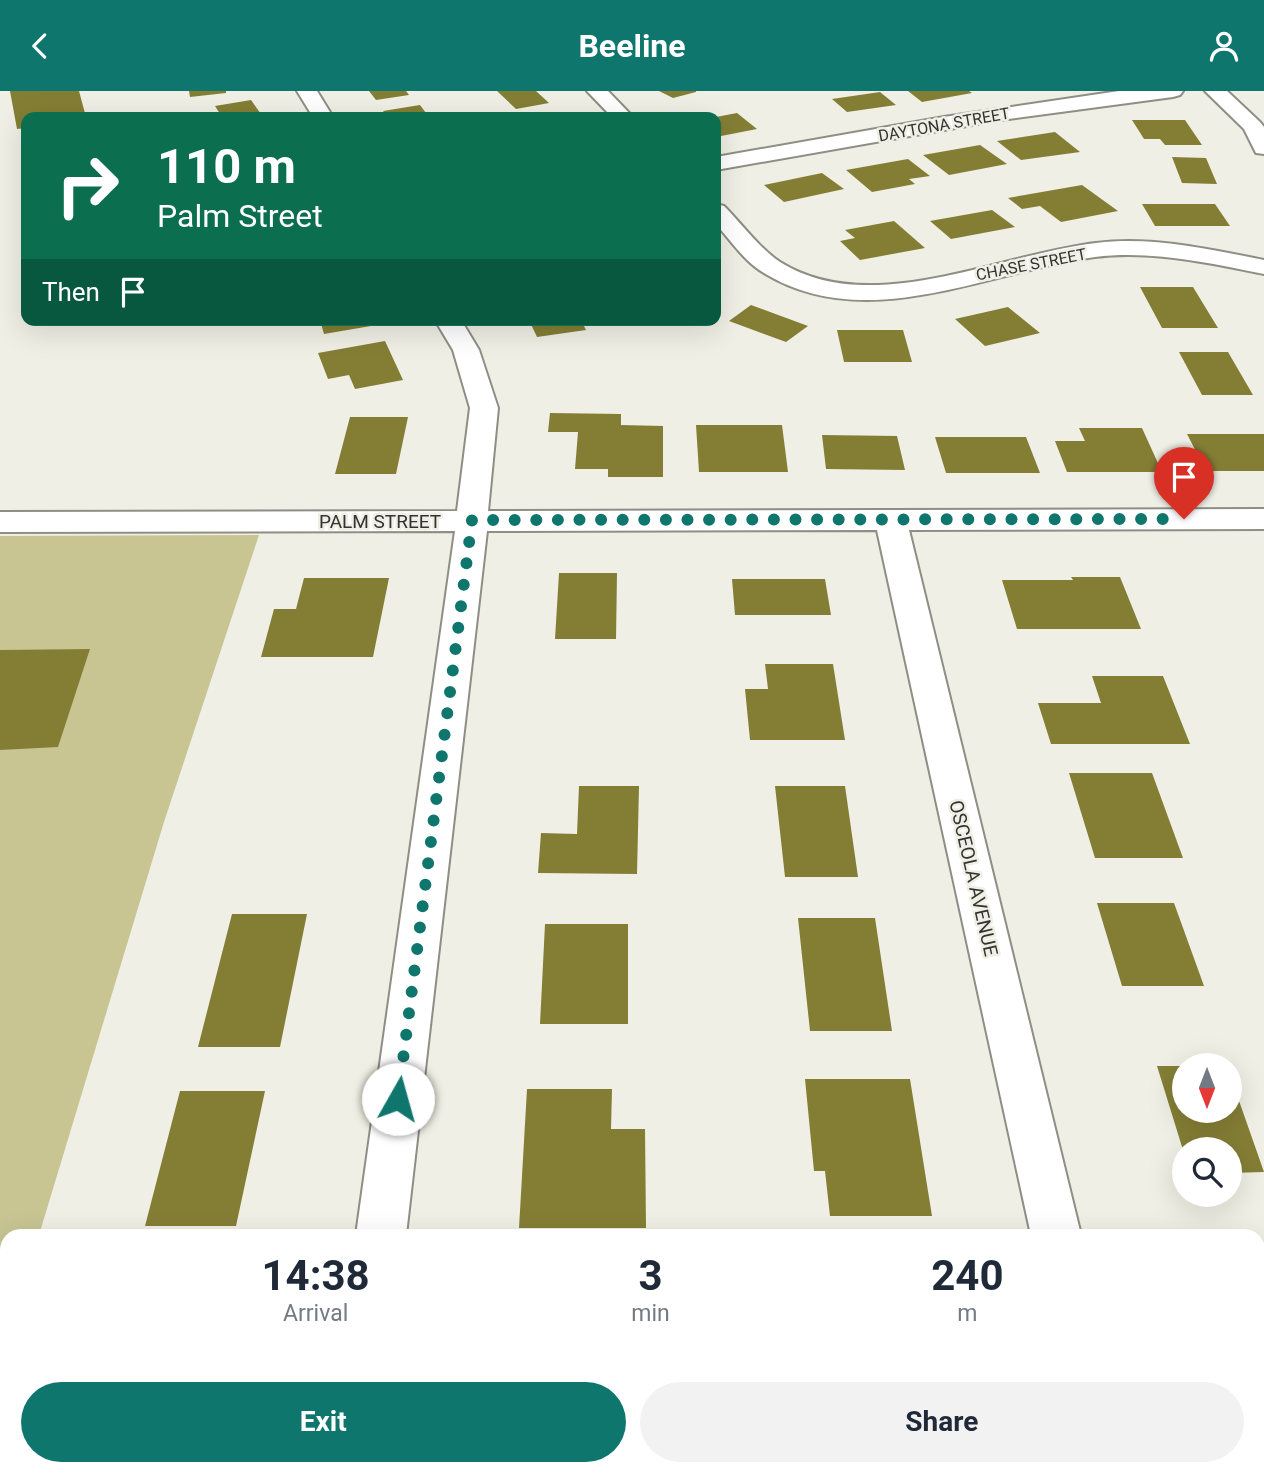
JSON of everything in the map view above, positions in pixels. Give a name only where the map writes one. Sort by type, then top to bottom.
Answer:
[{"type":"street","points":[[307,91],[320,112]]},
{"type":"street","points":[[597,91],[618,112]]},
{"type":"street","name":"DAYTONA STREET","points":[[721,162],[995,115],[1111,97],[1173,91]]},
{"type":"street","points":[[1215,91],[1252,126],[1264,148]]},
{"type":"street","name":"CHASE STREET","points":[[721,216],[772,268],[806,284],[840,293],[882,293],[1077,252],[1134,249],[1213,257],[1264,267]]},
{"type":"street","points":[[382,1229],[484,408],[466,350],[452,326]]},
{"type":"street","name":"PALM STREET","points":[[0,522],[1264,519]]},
{"type":"street","name":"OSCEOLA AVENUE","points":[[891,520],[1055,1229]]},
{"type":"shaded area","points":[[259,535],[164,822],[41,1229],[0,1229],[0,536]]},
{"type":"building","points":[[10,91],[79,91],[85,112],[21,112],[21,129],[17,129]]},
{"type":"building","points":[[189,91],[226,91],[226,93],[190,97]]},
{"type":"building","points":[[369,91],[406,91],[409,95],[376,100]]},
{"type":"building","points":[[497,91],[536,91],[549,103],[516,109]]},
{"type":"building","points":[[659,91],[696,91],[696,92],[673,98]]},
{"type":"building","points":[[908,91],[969,91],[972,93],[922,102]]},
{"type":"building","points":[[880,92],[896,105],[847,112],[832,99]]},
{"type":"building","points":[[251,100],[259,112],[219,112],[215,106]]},
{"type":"building","points":[[420,105],[425,112],[384,112]]},
{"type":"building","points":[[737,113],[757,129],[721,136],[721,116]]},
{"type":"building","points":[[1132,120],[1185,120],[1202,145],[1165,145],[1160,139],[1144,139]]},
{"type":"building","points":[[1055,132],[1080,152],[1021,160],[997,141]]},
{"type":"building","points":[[980,145],[1007,164],[949,175],[923,155]]},
{"type":"building","points":[[1172,157],[1206,158],[1217,184],[1182,183]]},
{"type":"building","points":[[908,159],[930,176],[909,179],[915,184],[872,192],[846,170]]},
{"type":"building","points":[[822,173],[844,189],[784,202],[764,185]]},
{"type":"building","points":[[1082,185],[1118,211],[1061,222],[1040,206],[1022,209],[1008,198]]},
{"type":"building","points":[[1142,204],[1215,204],[1230,226],[1155,226]]},
{"type":"building","points":[[992,210],[1015,227],[951,239],[930,221]]},
{"type":"building","points":[[894,221],[925,248],[860,260],[840,241],[855,238],[845,230]]},
{"type":"building","points":[[1140,287],[1193,287],[1218,328],[1162,328]]},
{"type":"building","points":[[751,305],[808,326],[786,342],[729,321]]},
{"type":"building","points":[[1008,307],[1040,333],[985,346],[955,319]]},
{"type":"building","points":[[322,326],[371,326],[324,334]]},
{"type":"building","points":[[532,326],[584,326],[586,330],[537,337]]},
{"type":"building","points":[[837,330],[903,330],[912,362],[844,362]]},
{"type":"building","points":[[385,341],[403,380],[355,389],[349,375],[328,379],[318,353]]},
{"type":"building","points":[[1179,352],[1228,352],[1253,395],[1202,395]]},
{"type":"building","points":[[550,413],[621,414],[621,425],[663,426],[663,477],[608,477],[608,469],[575,469],[578,432],[548,432]]},
{"type":"building","points":[[350,417],[408,417],[396,474],[335,474]]},
{"type":"building","points":[[696,425],[782,425],[788,472],[699,472]]},
{"type":"building","points":[[1079,428],[1142,428],[1162,472],[1067,472],[1055,441],[1085,441]]},
{"type":"building","points":[[1187,434],[1264,434],[1264,471],[1206,471]]},
{"type":"building","points":[[822,435],[897,436],[905,470],[826,469]]},
{"type":"building","points":[[935,437],[1026,437],[1040,473],[946,473]]},
{"type":"building","points":[[559,573],[617,573],[616,639],[555,639]]},
{"type":"building","points":[[1071,577],[1120,577],[1141,629],[1017,629],[1002,580],[1073,580]]},
{"type":"building","points":[[304,578],[389,578],[373,657],[261,657],[274,609],[296,609]]},
{"type":"building","points":[[732,579],[825,579],[831,615],[735,615]]},
{"type":"building","points":[[90,649],[58,747],[0,750],[0,650]]},
{"type":"building","points":[[765,664],[833,664],[845,740],[750,740],[745,689],[768,689]]},
{"type":"building","points":[[1092,676],[1163,676],[1190,744],[1051,744],[1038,703],[1101,703]]},
{"type":"building","points":[[1069,773],[1152,773],[1183,858],[1095,858]]},
{"type":"building","points":[[579,786],[639,786],[637,874],[538,873],[541,833],[577,834]]},
{"type":"building","points":[[775,786],[845,786],[858,877],[785,877]]},
{"type":"building","points":[[1097,903],[1174,903],[1204,986],[1122,986]]},
{"type":"building","points":[[232,914],[307,914],[280,1047],[198,1047]]},
{"type":"building","points":[[798,918],[875,918],[892,1031],[810,1031]]},
{"type":"building","points":[[545,924],[628,924],[628,1024],[540,1024]]},
{"type":"building","points":[[1157,1066],[1172,1066],[1172,1114]]},
{"type":"building","points":[[805,1079],[910,1079],[932,1216],[830,1216],[825,1171],[814,1171]]},
{"type":"building","points":[[527,1089],[612,1089],[611,1129],[645,1129],[646,1228],[519,1228]]},
{"type":"building","points":[[180,1091],[265,1091],[236,1226],[145,1226]]},
{"type":"building","points":[[1242,1109],[1264,1172],[1242,1173],[1242,1137],[1179,1137],[1175,1123],[1242,1123]]},
{"type":"route","points":[[398,1099],[472,520],[1184,519]]}]
